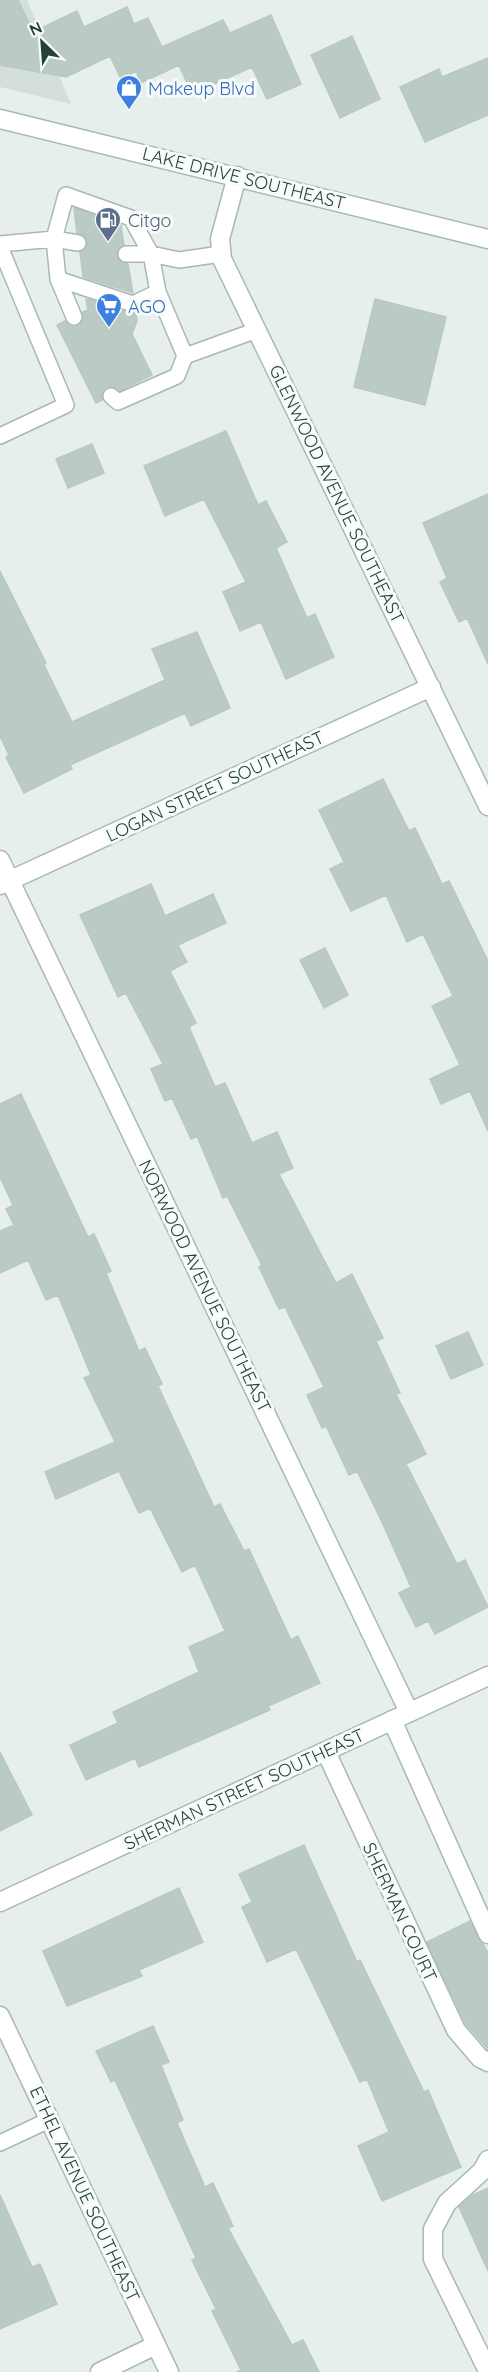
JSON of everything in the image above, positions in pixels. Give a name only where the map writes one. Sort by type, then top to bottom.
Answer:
[{"type":"street","name":"LAKE DRIVE SOUTHEAST","points":[[0,119],[488,239]]},
{"type":"street","name":"GLENWOOD AVENUE SOUTHEAST","points":[[237,176],[220,239],[222,254],[488,806]]},
{"type":"street","name":"LOGAN STREET SOUTHEAST","points":[[5,883],[431,687]]},
{"type":"street","name":"NORWOOD AVENUE SOUTHEAST","points":[[0,860],[5,883],[401,1716]]},
{"type":"street","name":"SHERMAN STREET SOUTHEAST","points":[[0,1902],[488,1676]]},
{"type":"street","points":[[401,1716],[488,1934]]},
{"type":"street","name":"SHERMAN COURT","points":[[326,1752],[456,2030],[480,2058],[488,2062]]},
{"type":"street","name":"ETHEL AVENUE SOUTHEAST","points":[[0,2016],[169,2372]]},
{"type":"street","points":[[488,2160],[474,2179],[447,2203],[433,2229],[433,2259],[488,2371]]},
{"type":"street","points":[[100,2372],[156,2345]]},
{"type":"lane","points":[[74,317],[58,279],[54,239],[66,195],[131,218],[151,254],[158,292],[185,356],[177,376],[118,402],[111,396]]},
{"type":"lane","points":[[0,436],[66,405],[6,278],[0,245],[54,239],[78,243]]},
{"type":"lane","points":[[126,254],[151,254],[179,260],[222,254]]},
{"type":"lane","points":[[58,279],[133,304],[158,292]]},
{"type":"lane","points":[[185,356],[257,330]]},
{"type":"lane","points":[[0,2143],[49,2120]]},
{"type":"shaded area","points":[[0,0],[27,0],[71,104],[0,87]]},
{"type":"building","points":[[0,0],[18,0],[33,32],[77,11],[84,27],[127,7],[134,24],[148,18],[162,47],[223,20],[230,33],[271,15],[301,84],[267,99],[252,67],[192,94],[179,65],[141,83],[136,71],[121,79],[110,56],[66,77],[0,65]]},
{"type":"building","points":[[352,36],[380,99],[340,118],[311,55]]},
{"type":"building","points":[[488,58],[488,115],[425,142],[400,87],[439,69],[442,77]]},
{"type":"building","points":[[74,208],[121,225],[124,245],[118,249],[116,255],[121,262],[128,264],[133,293],[83,277],[80,252],[86,249],[87,240],[77,233]]},
{"type":"building","points":[[86,299],[136,313],[137,321],[132,334],[152,375],[120,391],[107,387],[102,394],[102,400],[96,403],[57,325],[65,321],[72,327],[81,323],[83,312],[88,310]]},
{"type":"building","points":[[375,299],[446,317],[425,405],[354,387]]},
{"type":"building","points":[[226,431],[258,505],[266,501],[287,542],[276,548],[307,618],[315,614],[334,657],[286,679],[261,622],[240,631],[223,592],[246,582],[204,499],[165,516],[144,466]]},
{"type":"building","points":[[92,444],[104,473],[68,488],[56,459]]},
{"type":"building","points":[[488,494],[488,664],[467,618],[459,622],[440,582],[447,578],[423,523]]},
{"type":"building","points":[[0,571],[46,663],[44,665],[72,722],[165,680],[152,649],[197,632],[230,708],[191,726],[185,713],[70,765],[72,769],[24,793],[6,757],[9,755],[0,736]]},
{"type":"building","points":[[383,779],[409,831],[415,828],[442,884],[449,881],[488,961],[488,1131],[470,1091],[441,1104],[430,1079],[460,1065],[432,1006],[453,996],[423,934],[407,942],[386,895],[351,911],[330,869],[344,862],[319,810]]},
{"type":"building","points":[[151,884],[165,916],[213,894],[226,923],[178,945],[187,962],[170,971],[196,1023],[189,1027],[215,1087],[225,1083],[252,1143],[277,1132],[293,1168],[279,1174],[336,1283],[352,1274],[383,1338],[376,1341],[400,1393],[396,1394],[426,1454],[406,1464],[457,1564],[465,1560],[488,1607],[435,1634],[428,1621],[416,1627],[399,1593],[411,1587],[382,1522],[357,1471],[349,1475],[326,1426],[322,1428],[307,1395],[324,1387],[285,1307],[279,1309],[259,1267],[262,1265],[227,1196],[223,1198],[197,1136],[191,1139],[172,1098],[165,1101],[151,1069],[163,1064],[126,993],[118,997],[80,915]]},
{"type":"building","points":[[325,948],[348,995],[324,1008],[300,960]]},
{"type":"building","points":[[21,1094],[88,1237],[94,1234],[111,1271],[106,1273],[139,1351],[145,1348],[162,1384],[158,1386],[214,1507],[220,1504],[244,1551],[249,1549],[291,1640],[298,1636],[320,1683],[268,1706],[270,1710],[139,1767],[135,1758],[86,1780],[70,1745],[118,1723],[113,1712],[199,1672],[189,1647],[225,1631],[195,1565],[182,1572],[150,1508],[139,1513],[119,1471],[56,1499],[45,1472],[115,1442],[84,1378],[91,1375],[58,1295],[46,1300],[28,1260],[0,1273],[0,1231],[14,1225],[6,1209],[13,1205],[0,1177],[0,1104]]},
{"type":"building","points":[[468,1332],[483,1365],[451,1379],[436,1346]]},
{"type":"building","points":[[0,1752],[32,1815],[0,1831]]},
{"type":"building","points":[[304,1845],[357,1962],[360,1960],[424,2092],[428,2090],[461,2167],[382,2201],[358,2146],[389,2132],[367,2079],[360,2082],[296,1949],[267,1962],[242,1907],[252,1902],[239,1874]]},
{"type":"building","points":[[179,1888],[203,1942],[139,1970],[142,1976],[67,2006],[43,1951]]},
{"type":"building","points":[[470,1921],[488,1953],[488,2049],[466,2024],[427,1942]]},
{"type":"building","points":[[153,2026],[169,2062],[161,2065],[183,2120],[177,2123],[205,2187],[213,2183],[233,2226],[228,2228],[292,2345],[303,2340],[319,2372],[237,2372],[241,2370],[212,2311],[216,2309],[192,2260],[196,2258],[115,2080],[111,2082],[96,2051]]},
{"type":"building","points":[[488,2188],[488,2271],[459,2207],[473,2195]]},
{"type":"building","points":[[0,2195],[32,2267],[40,2264],[57,2304],[0,2329]]},
{"type":"place","name":"Makeup Blvd","points":[[129,111]]},
{"type":"place","name":"Citgo","points":[[108,243]]},
{"type":"place","name":"AGO","points":[[109,329]]}]
